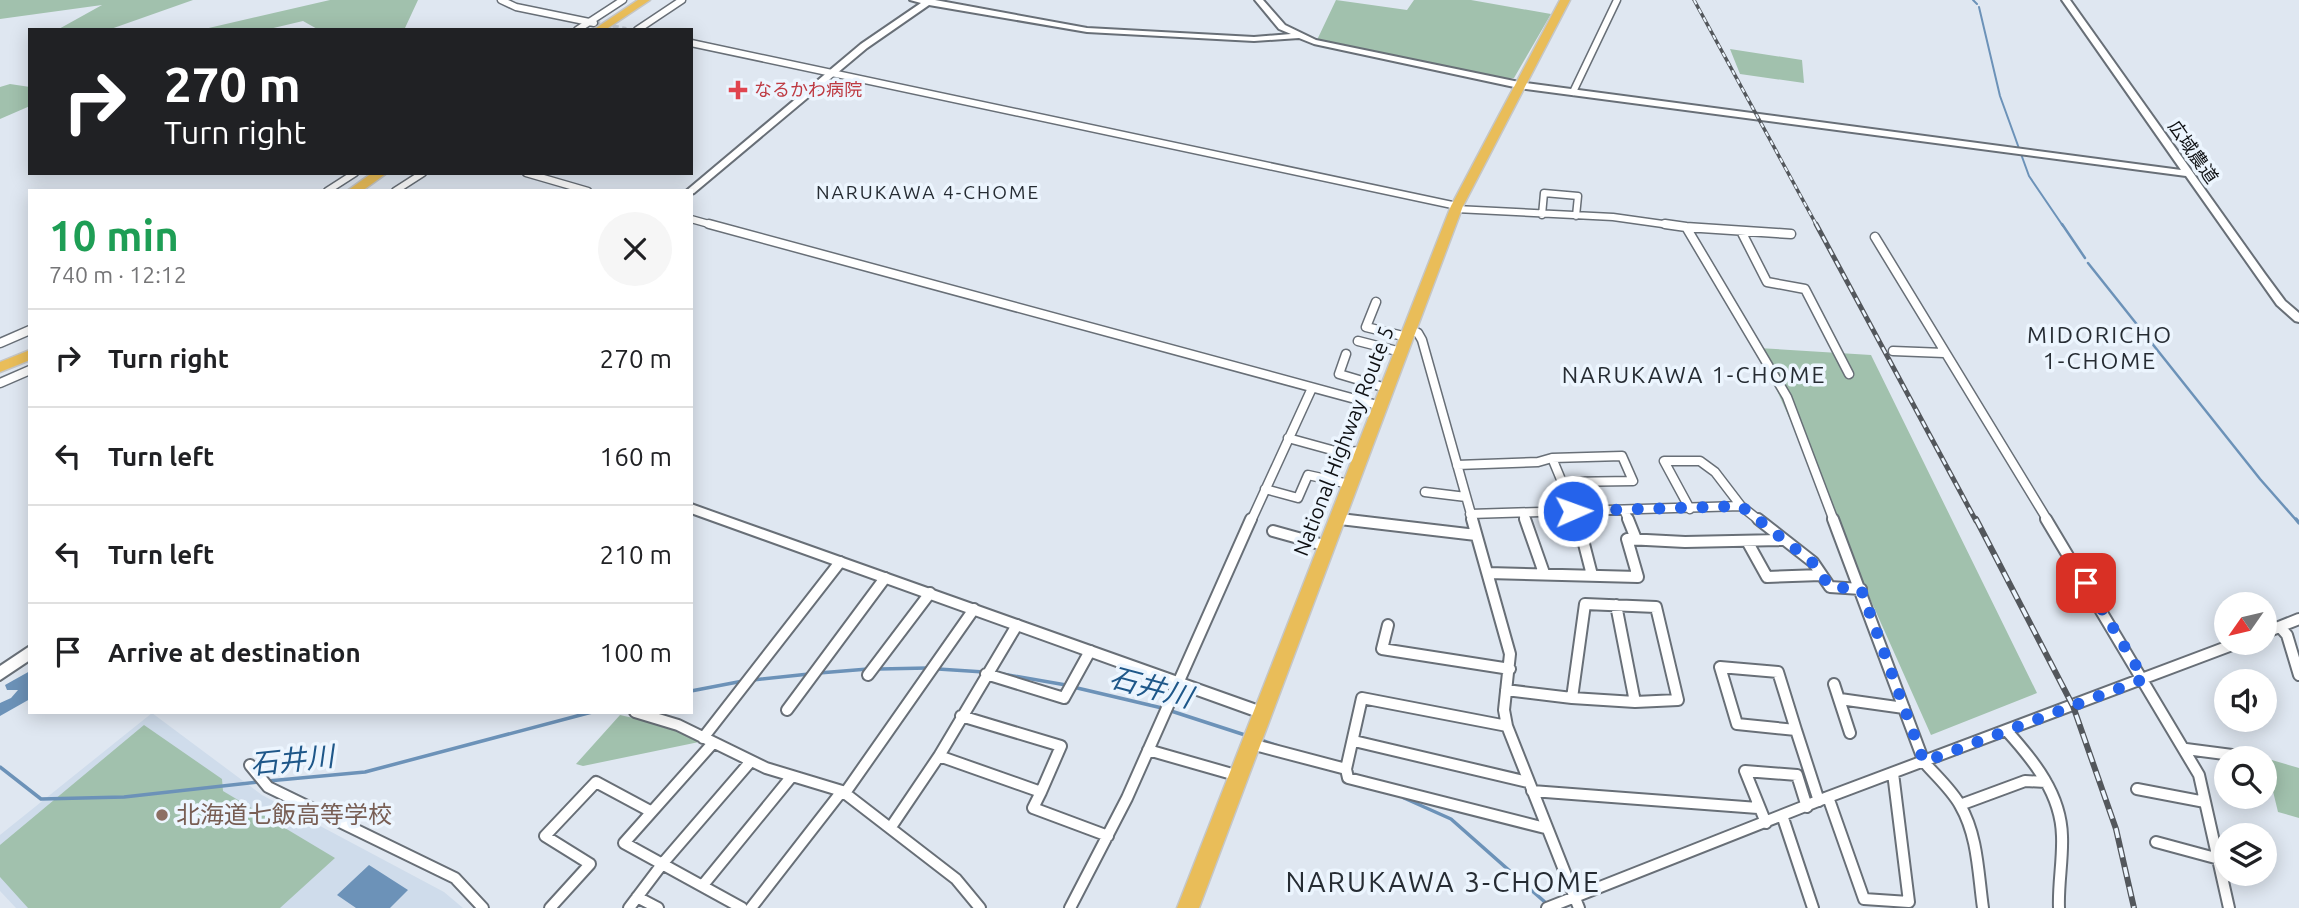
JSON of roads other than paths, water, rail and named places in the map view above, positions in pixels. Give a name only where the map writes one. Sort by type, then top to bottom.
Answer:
[{"type":"highway","points":[[594,25],[645,0]]},
{"type":"highway","points":[[609,28],[654,0]]},
{"type":"highway","name":"National Highway Route 5","points":[[1188,908],[1457,207],[1565,0]]},
{"type":"highway","points":[[356,189],[378,175]]},
{"type":"highway","points":[[366,189],[388,175]]},
{"type":"highway","points":[[0,359],[28,347]]},
{"type":"highway","points":[[0,366],[28,354]]},
{"type":"street","points":[[501,0],[516,7],[594,25],[623,0]]},
{"type":"street","points":[[640,28],[682,0]]},
{"type":"street","points":[[914,0],[1094,30],[1266,39],[1298,36]]},
{"type":"street","points":[[1259,0],[1274,21],[1298,36],[1335,47],[1519,85],[2190,174]]},
{"type":"street","points":[[1573,92],[1617,0]]},
{"type":"street","name":"広域農道","points":[[2066,0],[2281,303],[2299,319]]},
{"type":"street","points":[[693,189],[886,29],[930,1]]},
{"type":"street","points":[[693,44],[1457,207],[1542,215],[1613,217],[1686,228],[1791,234]]},
{"type":"street","points":[[330,189],[352,175]]},
{"type":"street","points":[[398,189],[420,175]]},
{"type":"street","points":[[533,175],[581,189]]},
{"type":"street","points":[[1542,215],[1544,193],[1578,196],[1576,216]]},
{"type":"street","points":[[693,220],[1381,406]]},
{"type":"street","points":[[1686,228],[1787,397],[1924,762],[1960,805],[1974,841],[1983,908]]},
{"type":"street","points":[[1741,232],[1767,282],[1805,289],[1849,374]]},
{"type":"street","points":[[1875,237],[2186,750],[2199,775],[2214,839]]},
{"type":"street","points":[[1376,302],[1366,327],[1406,340]]},
{"type":"street","points":[[0,343],[28,331]]},
{"type":"street","points":[[1358,341],[1406,340],[1418,333],[1422,340],[1510,654],[1506,690],[1507,726],[1545,828],[1577,903]]},
{"type":"street","points":[[1893,351],[1944,353]]},
{"type":"street","points":[[1346,354],[1339,374],[1386,388]]},
{"type":"street","points":[[0,383],[28,371]]},
{"type":"street","points":[[1070,908],[1108,836],[1312,388]]},
{"type":"street","points":[[1288,438],[1339,452],[1363,451]]},
{"type":"street","points":[[1457,465],[1538,462],[1552,458],[1622,456],[1633,481],[1562,482],[1552,458]]},
{"type":"street","points":[[1690,509],[1664,461],[1700,461],[1715,472],[1741,506],[1812,562],[1830,587],[1861,589]]},
{"type":"street","points":[[1265,489],[1298,498],[1308,475],[1349,484]]},
{"type":"street","points":[[1425,492],[1466,497]]},
{"type":"street","points":[[1470,514],[1741,506]]},
{"type":"street","points":[[693,510],[1264,713]]},
{"type":"street","points":[[1624,510],[1636,539]]},
{"type":"street","points":[[1523,513],[1544,573]]},
{"type":"street","points":[[1336,519],[1476,535]]},
{"type":"street","points":[[1273,531],[1327,546]]},
{"type":"street","points":[[1488,573],[1638,577],[1627,539],[1783,540]]},
{"type":"street","points":[[1747,541],[1767,577],[1821,575]]},
{"type":"street","points":[[1584,544],[1592,575]]},
{"type":"street","points":[[742,908],[624,843],[708,741],[839,562]]},
{"type":"street","points":[[786,710],[885,578]]},
{"type":"street","points":[[868,675],[930,593]]},
{"type":"street","points":[[1506,690],[1572,698],[1635,702],[1678,700],[1656,607],[1585,604],[1572,698]]},
{"type":"street","points":[[1616,605],[1635,702]]},
{"type":"street","points":[[751,908],[844,792],[974,609]]},
{"type":"street","points":[[2277,628],[2299,619]]},
{"type":"street","points":[[891,827],[939,756],[1017,625]]},
{"type":"street","points":[[1388,625],[1382,649],[1510,669]]},
{"type":"street","points":[[2280,627],[2287,635],[2299,675]]},
{"type":"street","points":[[986,674],[1064,698],[1090,651]]},
{"type":"street","points":[[1547,908],[1577,903],[1818,802],[2214,652]]},
{"type":"street","points":[[0,674],[28,653]]},
{"type":"street","points":[[1797,730],[1737,724],[1720,667],[1778,672],[1797,730],[1818,802],[1864,899],[1909,902],[1893,773]]},
{"type":"street","points":[[1834,684],[1850,733]]},
{"type":"street","points":[[1507,726],[1362,698],[1346,769],[1348,778],[1545,828]]},
{"type":"street","points":[[1840,698],[1904,708]]},
{"type":"street","points":[[642,714],[678,725],[751,761],[844,792],[956,879],[974,905]]},
{"type":"street","points":[[961,716],[1062,746],[1033,808],[1108,836]]},
{"type":"street","points":[[2007,731],[2038,766],[2058,805],[2061,821],[2059,908]]},
{"type":"street","points":[[1354,741],[1530,787],[1758,808]]},
{"type":"street","points":[[1251,744],[1346,769]]},
{"type":"street","points":[[1148,750],[1239,776]]},
{"type":"street","points":[[2186,750],[2214,753]]},
{"type":"street","points":[[939,756],[1041,792]]},
{"type":"street","points":[[629,908],[663,863],[751,761]]},
{"type":"street","points":[[250,765],[268,787],[455,878],[483,908]]},
{"type":"street","points":[[1766,823],[1745,771],[1797,775],[1818,802]]},
{"type":"street","points":[[703,885],[792,776]]},
{"type":"street","points":[[1960,805],[2025,781],[2046,782]]},
{"type":"street","points":[[550,908],[590,864],[545,836],[596,782],[650,811]]},
{"type":"street","points":[[2137,789],[2205,802]]},
{"type":"street","points":[[1783,817],[1813,908]]},
{"type":"street","points":[[2156,842],[2214,858]]},
{"type":"street","points":[[2225,886],[2229,908]]},
{"type":"street","points":[[637,897],[658,908]]},
{"type":"water","points":[[28,672],[28,700],[0,716],[0,703],[11,698],[18,690],[7,690],[5,685]]},
{"type":"water","points":[[369,865],[408,890],[390,908],[356,908],[337,895]]},
{"type":"waterway","points":[[1973,0],[1977,4]]},
{"type":"waterway","points":[[1979,7],[2000,96],[2029,176],[2063,226]]},
{"type":"waterway","points":[[2062,224],[2085,258]]},
{"type":"waterway","points":[[2088,263],[2260,479],[2297,521]]},
{"type":"waterway","points":[[2296,519],[2299,523]]},
{"type":"waterway","name":"石井川","points":[[879,669],[928,668]]},
{"type":"waterway","name":"石井川","points":[[819,673],[868,669]]},
{"type":"waterway","name":"石井川","points":[[938,669],[984,672]]},
{"type":"waterway","name":"石井川","points":[[997,673],[1066,685]]},
{"type":"waterway","name":"石井川","points":[[753,680],[809,674]]},
{"type":"waterway","name":"石井川","points":[[693,691],[743,681]]},
{"type":"waterway","name":"石井川","points":[[1073,687],[1162,708]]},
{"type":"waterway","name":"石井川","points":[[1168,710],[1245,735]]},
{"type":"waterway","name":"石井川","points":[[268,781],[365,772],[584,714]]},
{"type":"waterway","name":"石井川","points":[[1261,740],[1278,746]]},
{"type":"waterway","name":"石井川","points":[[0,767],[41,799],[124,797],[258,782]]},
{"type":"waterway","name":"石井川","points":[[1404,798],[1451,819],[1546,903]]},
{"type":"tunnel","points":[[594,23],[617,28]]},
{"type":"railway","points":[[1694,0],[1817,226]]},
{"type":"railway","points":[[1816,224],[1976,521]]},
{"type":"railway","points":[[1976,519],[2073,706],[2116,829],[2134,908]]},
{"type":"place","name":"なるかわ病院","points":[[738,90]]},
{"type":"place","name":"北海道七飯高等学校","points":[[162,815]]},
{"type":"district","name":"NARUKAWA 4-CHOME","points":[[928,192]]},
{"type":"district","name":"MIDORICHO 1-CHOME","points":[[2100,348]]},
{"type":"district","name":"NARUKAWA 1-CHOME","points":[[1694,375]]},
{"type":"district","name":"NARUKAWA 3-CHOME","points":[[1443,882]]}]
